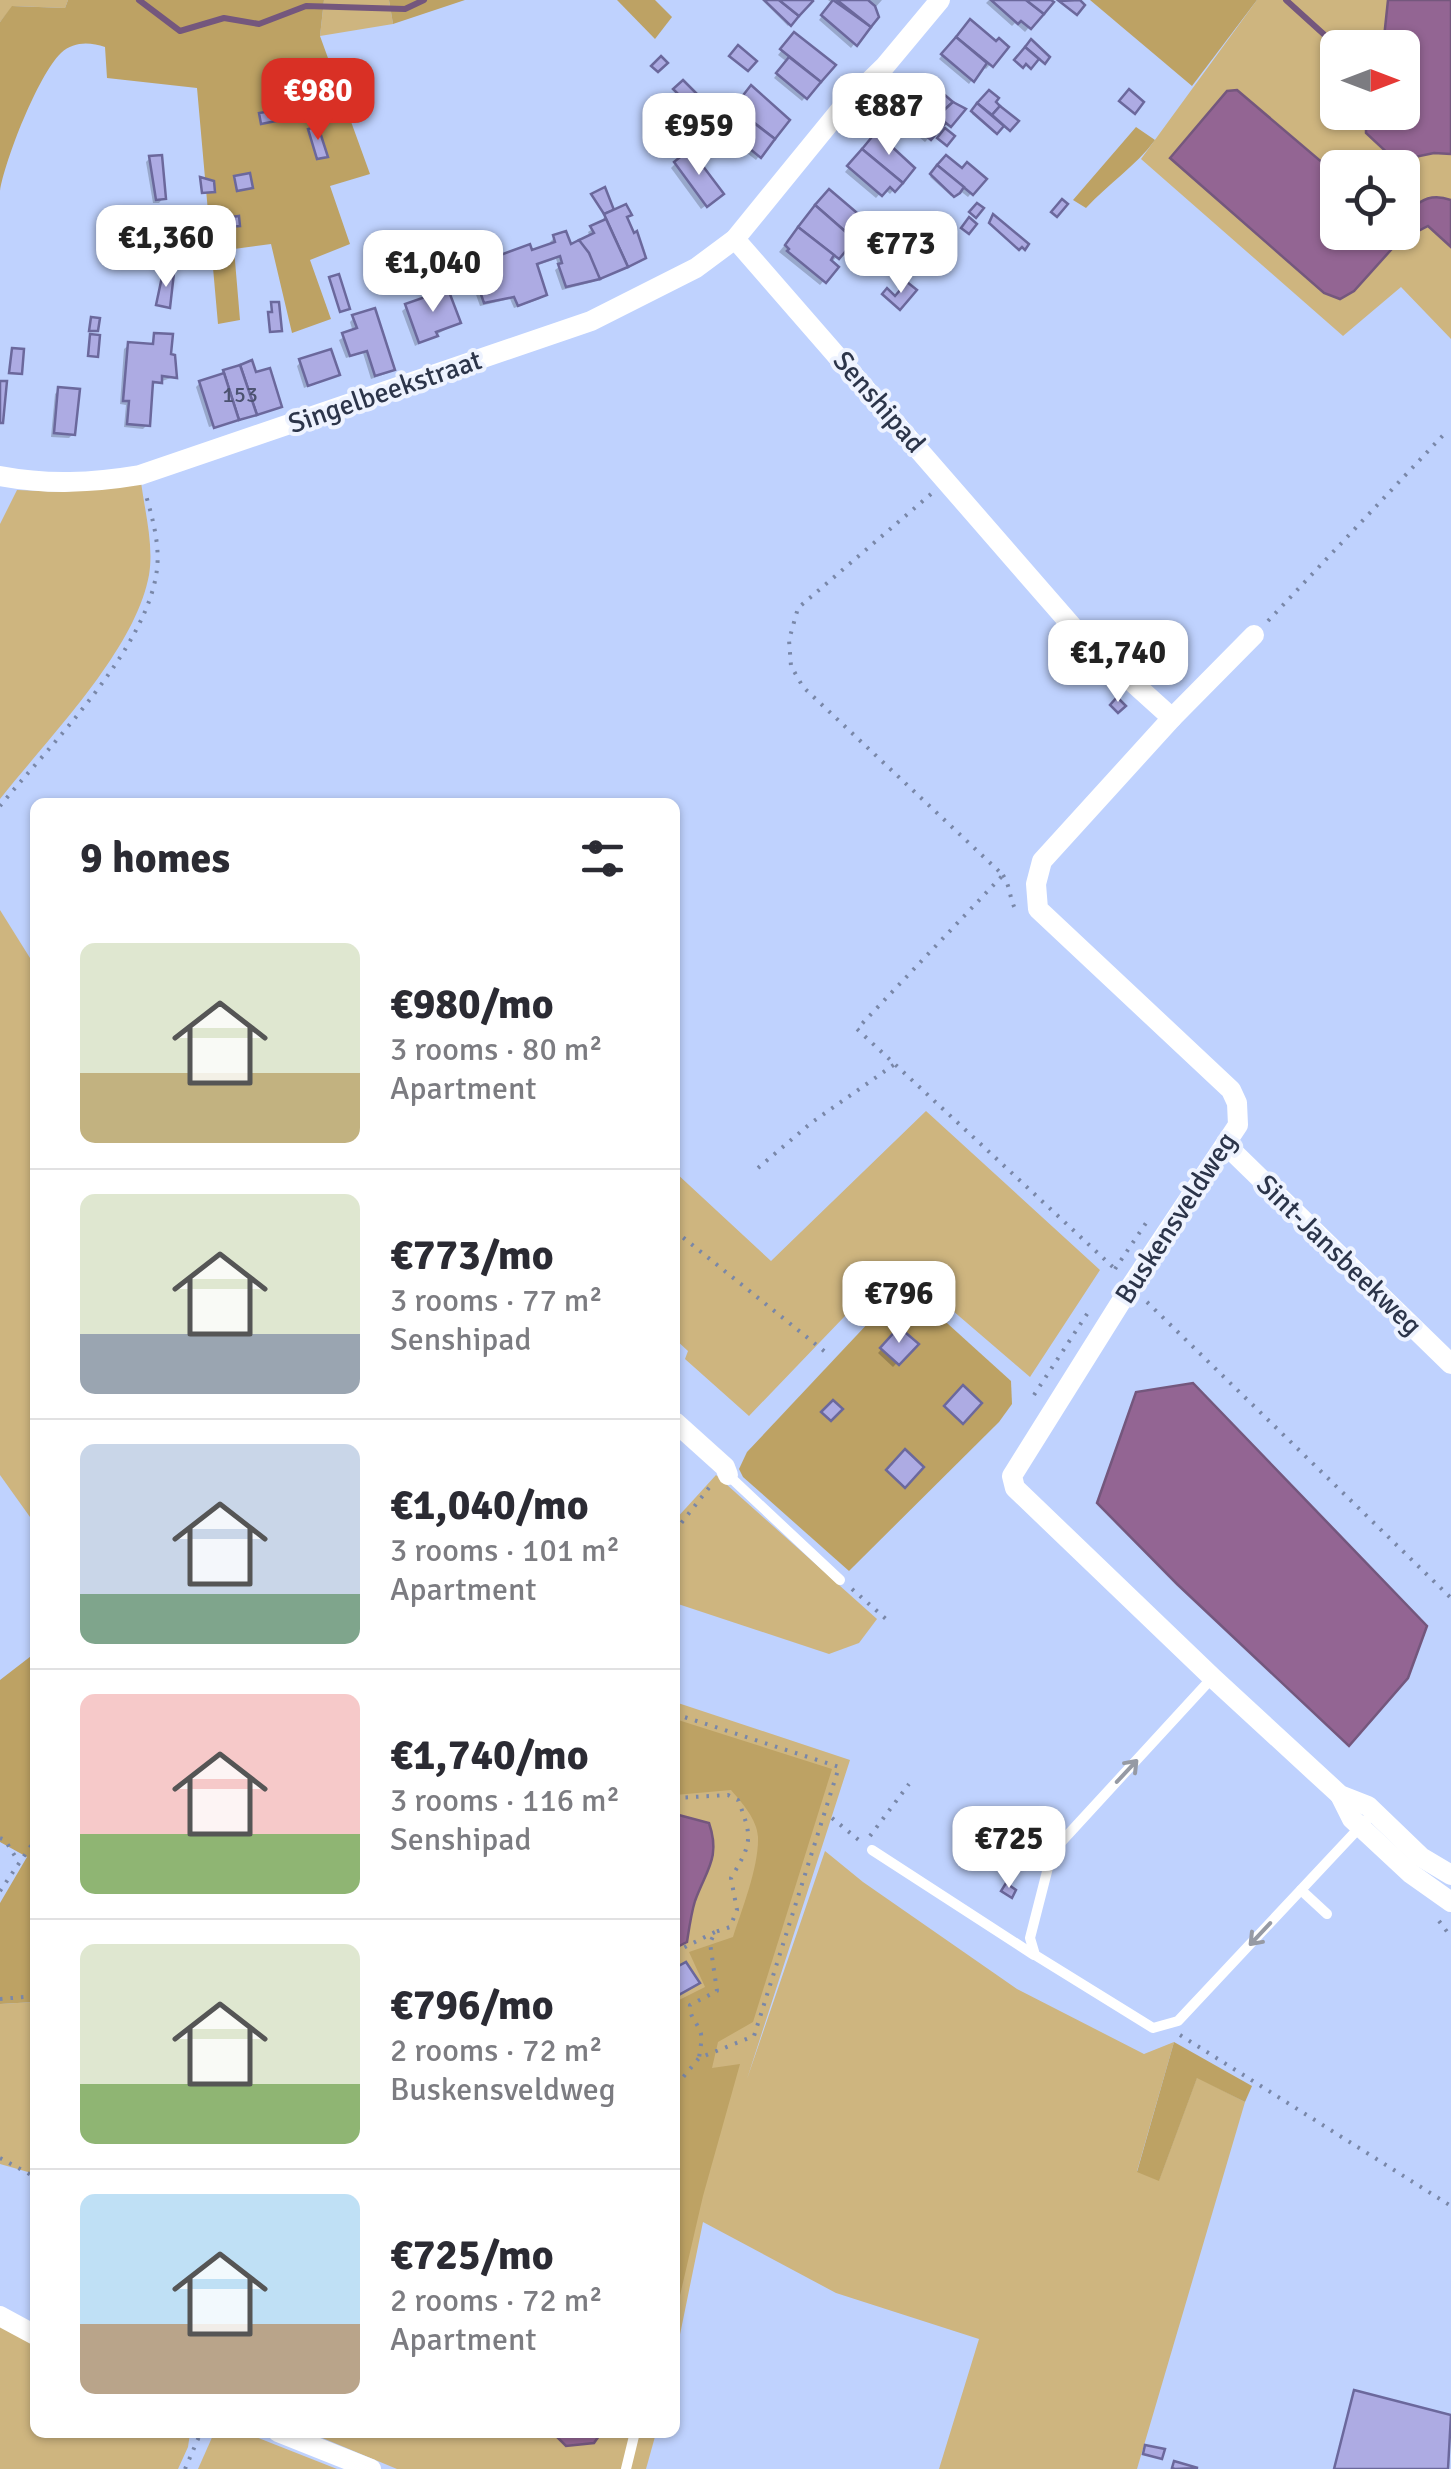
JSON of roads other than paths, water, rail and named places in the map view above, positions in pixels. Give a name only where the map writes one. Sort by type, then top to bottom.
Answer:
[{"type":"street","name":"Singelbeekstraat","points":[[0,476],[44,483],[90,483],[140,475],[591,321],[696,268],[735,239],[841,109],[885,66],[940,0]]},
{"type":"street","name":"Senshipad","points":[[735,239],[1080,634],[1172,718]]},
{"type":"street","name":"Buskensveldweg","points":[[1254,635],[1172,718],[1042,861],[1036,884],[1038,909],[1231,1090],[1238,1103],[1238,1125],[1012,1476],[1015,1488],[1340,1795],[1421,1858],[1451,1875]]},
{"type":"street","name":"Sint-Jansbeekweg","points":[[1226,1146],[1451,1364]]},
{"type":"street","points":[[680,1427],[726,1471]]},
{"type":"street","name":"Buskensveldweg","points":[[1367,1819],[1410,1873],[1451,1902]]},
{"type":"street","points":[[0,2316],[30,2332]]},
{"type":"street","points":[[293,2438],[371,2469]]},
{"type":"lane","points":[[726,1471],[840,1580]]},
{"type":"lane","points":[[1035,1956],[1030,1938],[1052,1852],[1212,1678]]},
{"type":"lane","points":[[872,1850],[1153,2028],[1178,2021],[1367,1819]]},
{"type":"lane","points":[[1301,1890],[1327,1914]]},
{"type":"lane","points":[[626,2469],[634,2438]]},
{"type":"waterway","points":[[139,0],[180,31],[224,18],[259,24],[306,6],[405,9],[424,0]]},
{"type":"waterway","points":[[1286,0],[1320,31]]}]
